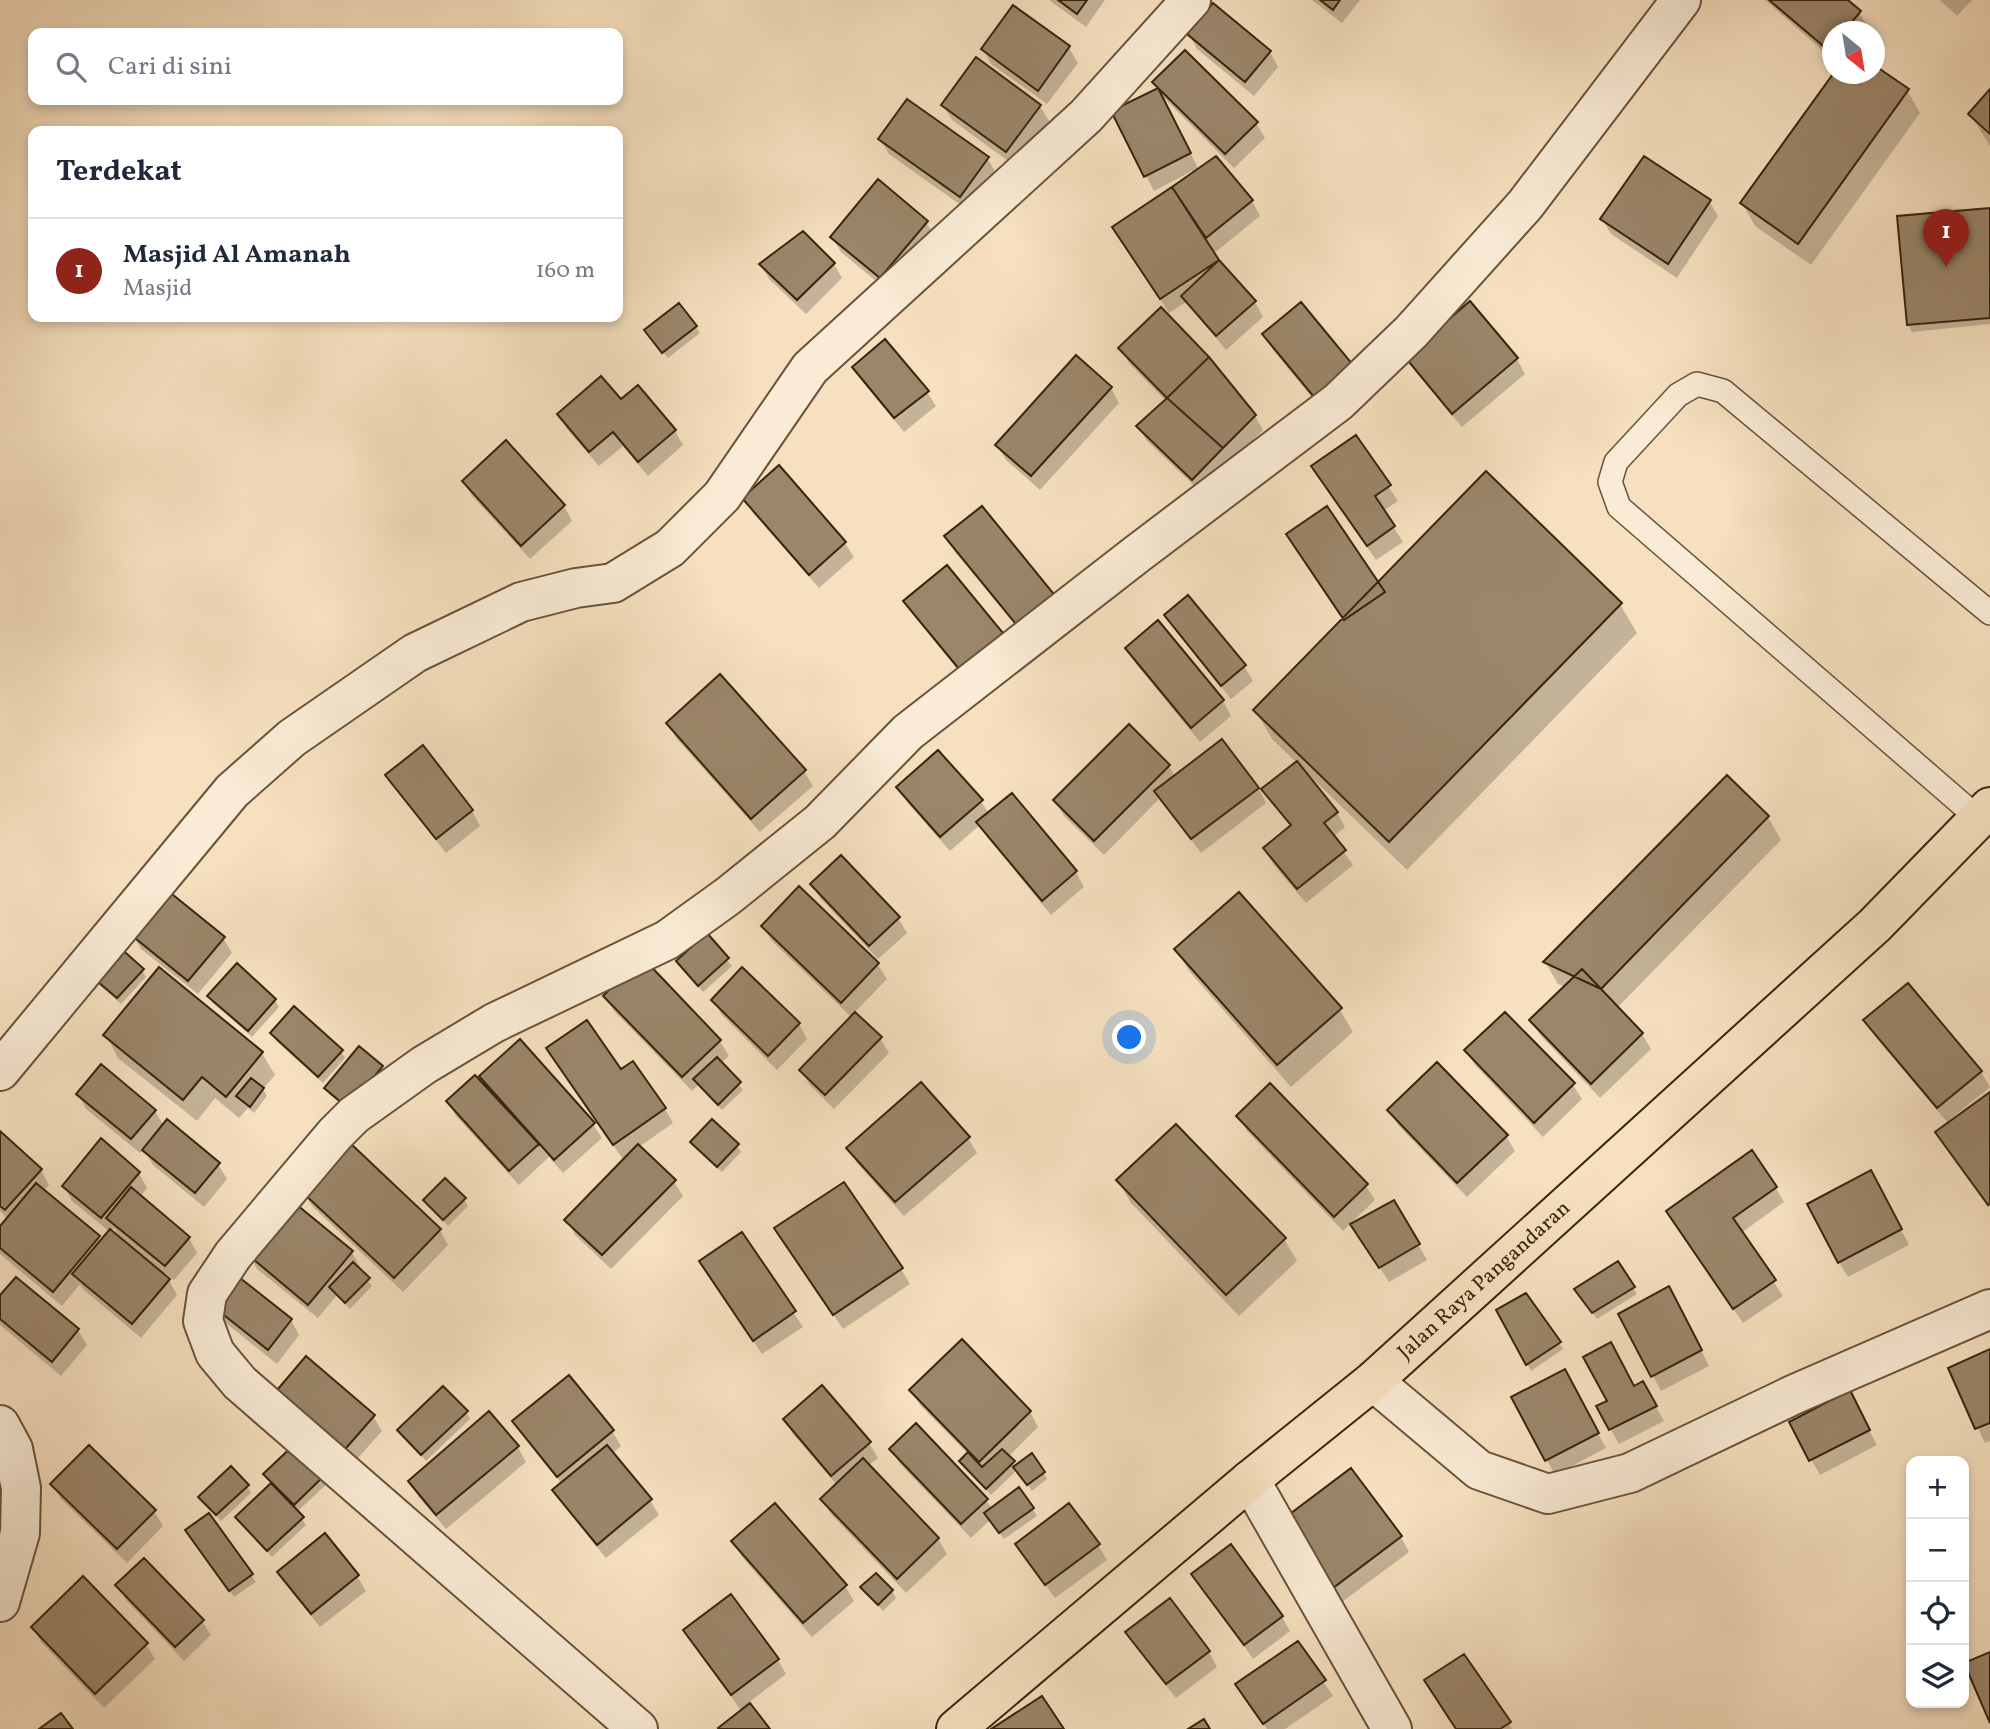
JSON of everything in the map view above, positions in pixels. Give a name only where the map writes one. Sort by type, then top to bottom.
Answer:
[{"type":"highway","name":"Jalan Raya Pangandaran","points":[[956,1729],[1250,1480],[1373,1381],[1875,925],[1984,813]]},
{"type":"street","points":[[0,1071],[232,791],[292,738],[415,653],[521,602],[576,588],[613,583],[670,548],[722,496],[810,368],[1086,116],[1191,0]]},
{"type":"street","points":[[638,1729],[240,1383],[215,1353],[203,1321],[207,1294],[233,1255],[354,1115],[424,1065],[494,1023],[667,940],[698,918],[820,822],[908,732],[1338,402],[1411,332],[1525,205],[1681,0]]},
{"type":"street","points":[[1373,1381],[1479,1470],[1548,1494],[1630,1473],[1795,1394],[1990,1310]]},
{"type":"street","points":[[0,1425],[13,1449],[21,1489],[20,1533],[0,1602]]},
{"type":"street","points":[[1250,1480],[1392,1729]]},
{"type":"lane","points":[[1984,813],[1619,507],[1610,482],[1616,462],[1678,396],[1697,384],[1723,391],[1990,613]]},
{"type":"building","points":[[1058,0],[1087,0],[1077,14]]},
{"type":"building","points":[[1320,0],[1340,0],[1333,10]]},
{"type":"building","points":[[1769,0],[1848,0],[1861,11],[1853,21],[1822,21],[1822,45]]},
{"type":"building","points":[[1213,3],[1271,51],[1245,82],[1187,34]]},
{"type":"building","points":[[1013,5],[1070,46],[1038,91],[981,49]]},
{"type":"building","points":[[1185,50],[1258,122],[1225,154],[1152,82]]},
{"type":"building","points":[[976,57],[1041,105],[1006,152],[941,105]]},
{"type":"building","points":[[1885,73],[1909,89],[1798,244],[1740,203],[1826,84],[1885,84]]},
{"type":"building","points":[[1158,88],[1191,153],[1144,177],[1111,111]]},
{"type":"building","points":[[1990,89],[1990,134],[1968,114]]},
{"type":"building","points":[[907,99],[989,157],[960,197],[878,139]]},
{"type":"building","points":[[1216,156],[1253,200],[1206,238],[1172,187]]},
{"type":"building","points":[[1644,156],[1711,200],[1668,264],[1600,219]]},
{"type":"building","points":[[878,179],[928,221],[880,278],[830,237]]},
{"type":"building","points":[[1172,187],[1219,260],[1160,299],[1112,227]]},
{"type":"building","points":[[1990,208],[1990,318],[1907,325],[1897,216]]},
{"type":"building","points":[[803,231],[835,263],[797,300],[759,264]]},
{"type":"building","points":[[1219,260],[1256,301],[1216,336],[1181,296]]},
{"type":"building","points":[[1470,301],[1518,358],[1452,414],[1405,357]]},
{"type":"building","points":[[1301,302],[1358,371],[1319,403],[1262,334]]},
{"type":"building","points":[[679,303],[697,326],[662,353],[644,330]]},
{"type":"building","points":[[1161,307],[1209,357],[1167,398],[1118,348]]},
{"type":"building","points":[[885,339],[929,391],[894,418],[852,367]]},
{"type":"building","points":[[1076,355],[1112,387],[1031,476],[995,445]]},
{"type":"building","points":[[1209,357],[1256,415],[1223,448],[1167,398]]},
{"type":"building","points":[[601,376],[621,399],[638,385],[676,430],[638,462],[613,432],[589,452],[557,414]]},
{"type":"building","points":[[1167,398],[1223,448],[1192,480],[1136,426]]},
{"type":"building","points":[[1356,435],[1391,485],[1375,496],[1395,526],[1367,546],[1311,466]]},
{"type":"building","points":[[506,440],[565,505],[521,546],[462,481]]},
{"type":"building","points":[[779,465],[846,542],[809,575],[742,498]]},
{"type":"building","points":[[1486,471],[1622,603],[1389,842],[1253,710]]},
{"type":"building","points":[[982,506],[1057,598],[1020,629],[944,536]]},
{"type":"building","points":[[1327,506],[1385,592],[1344,620],[1286,534]]},
{"type":"building","points":[[947,565],[1003,633],[959,669],[903,601]]},
{"type":"building","points":[[1188,595],[1246,665],[1221,686],[1164,615]]},
{"type":"building","points":[[1158,620],[1224,700],[1191,728],[1125,648]]},
{"type":"building","points":[[720,674],[806,770],[751,819],[666,723]]},
{"type":"building","points":[[1129,724],[1170,765],[1094,841],[1053,800]]},
{"type":"building","points":[[1222,739],[1259,788],[1191,839],[1154,791]]},
{"type":"building","points":[[423,745],[473,810],[436,839],[385,775]]},
{"type":"building","points":[[938,750],[983,800],[940,837],[896,787]]},
{"type":"building","points":[[1297,761],[1338,812],[1324,823],[1346,850],[1297,889],[1263,848],[1291,825],[1261,789]]},
{"type":"building","points":[[1727,775],[1769,816],[1601,989],[1543,962]]},
{"type":"building","points":[[1012,793],[1077,871],[1042,901],[976,822]]},
{"type":"building","points":[[841,855],[900,917],[869,946],[810,884]]},
{"type":"building","points":[[799,886],[879,963],[841,1003],[761,926]]},
{"type":"building","points":[[167,890],[225,937],[188,981],[130,934]]},
{"type":"building","points":[[1239,892],[1342,1008],[1277,1065],[1174,949]]},
{"type":"building","points":[[707,933],[729,958],[698,986],[676,961]]},
{"type":"building","points":[[118,946],[144,969],[117,998],[91,976]]},
{"type":"building","points":[[642,957],[721,1040],[682,1077],[603,996]]},
{"type":"building","points":[[237,963],[276,999],[248,1031],[207,996]]},
{"type":"building","points":[[159,967],[263,1052],[226,1097],[202,1077],[183,1100],[103,1035]]},
{"type":"building","points":[[742,967],[800,1023],[768,1056],[711,1000]]},
{"type":"building","points":[[1582,969],[1643,1033],[1591,1084],[1529,1020]]},
{"type":"building","points":[[1908,983],[1982,1071],[1937,1108],[1863,1020]]},
{"type":"building","points":[[294,1006],[343,1050],[318,1077],[270,1033]]},
{"type":"building","points":[[855,1012],[882,1037],[825,1095],[799,1070]]},
{"type":"building","points":[[1505,1012],[1575,1083],[1534,1123],[1464,1050]]},
{"type":"building","points":[[587,1020],[621,1069],[633,1061],[666,1108],[613,1145],[546,1048]]},
{"type":"building","points":[[520,1039],[595,1123],[554,1160],[479,1076]]},
{"type":"building","points":[[359,1046],[383,1066],[348,1108],[324,1088]]},
{"type":"building","points":[[717,1057],[741,1082],[718,1105],[693,1079]]},
{"type":"building","points":[[1437,1062],[1508,1135],[1457,1183],[1387,1110]]},
{"type":"building","points":[[101,1064],[156,1110],[131,1139],[76,1094]]},
{"type":"building","points":[[475,1075],[539,1144],[509,1171],[446,1101]]},
{"type":"building","points":[[251,1078],[264,1088],[250,1107],[236,1096]]},
{"type":"building","points":[[921,1082],[970,1137],[895,1202],[846,1148]]},
{"type":"building","points":[[1270,1083],[1368,1184],[1334,1217],[1236,1116]]},
{"type":"building","points":[[1990,1092],[1990,1203],[1988,1205],[1935,1132]]},
{"type":"building","points":[[167,1119],[220,1163],[195,1193],[142,1150]]},
{"type":"building","points":[[712,1119],[739,1144],[717,1167],[690,1142]]},
{"type":"building","points":[[1176,1124],[1286,1238],[1226,1295],[1116,1180]]},
{"type":"building","points":[[0,1131],[42,1169],[5,1210],[0,1206]]},
{"type":"building","points":[[101,1138],[140,1172],[101,1218],[62,1186]]},
{"type":"building","points":[[349,1142],[441,1229],[394,1278],[301,1191]]},
{"type":"building","points":[[638,1144],[676,1180],[602,1255],[564,1220]]},
{"type":"building","points":[[1752,1150],[1777,1187],[1733,1218],[1776,1280],[1733,1309],[1666,1211]]},
{"type":"building","points":[[1871,1170],[1902,1229],[1838,1263],[1807,1204]]},
{"type":"building","points":[[445,1178],[466,1198],[443,1220],[423,1200]]},
{"type":"building","points":[[844,1182],[903,1268],[833,1315],[774,1228]]},
{"type":"building","points":[[36,1183],[100,1236],[53,1292],[0,1248],[0,1226]]},
{"type":"building","points":[[131,1187],[190,1237],[165,1266],[106,1218]]},
{"type":"building","points":[[291,1200],[353,1251],[308,1305],[247,1254]]},
{"type":"building","points":[[1394,1200],[1420,1244],[1379,1268],[1350,1224]]},
{"type":"building","points":[[110,1229],[170,1279],[132,1324],[72,1274]]},
{"type":"building","points":[[742,1232],[796,1311],[753,1341],[699,1261]]},
{"type":"building","points":[[1618,1261],[1635,1287],[1592,1313],[1574,1289]]},
{"type":"building","points":[[353,1262],[370,1278],[345,1303],[329,1287]]},
{"type":"building","points":[[235,1274],[292,1319],[268,1350],[210,1304]]},
{"type":"building","points":[[16,1277],[79,1329],[52,1362],[0,1319],[0,1295]]},
{"type":"building","points":[[1669,1286],[1702,1350],[1651,1377],[1618,1314]]},
{"type":"building","points":[[1526,1293],[1561,1342],[1526,1365],[1496,1310]]},
{"type":"building","points":[[962,1339],[1031,1411],[979,1462],[909,1390]]},
{"type":"building","points":[[1611,1342],[1634,1386],[1643,1381],[1657,1406],[1609,1430],[1596,1406],[1607,1401],[1583,1357]]},
{"type":"building","points":[[1990,1349],[1990,1423],[1975,1429],[1948,1368]]},
{"type":"building","points":[[306,1356],[375,1415],[340,1455],[272,1396]]},
{"type":"building","points":[[1565,1369],[1599,1433],[1545,1461],[1511,1397]]},
{"type":"building","points":[[569,1375],[614,1430],[557,1477],[512,1421]]},
{"type":"building","points":[[822,1385],[871,1442],[831,1476],[783,1419]]},
{"type":"building","points":[[443,1386],[468,1411],[421,1455],[397,1430]]},
{"type":"building","points":[[1850,1390],[1870,1430],[1809,1461],[1789,1422]]},
{"type":"building","points":[[489,1411],[519,1446],[436,1515],[408,1481]]},
{"type":"building","points":[[916,1423],[988,1499],[961,1524],[889,1449]]},
{"type":"building","points":[[298,1441],[328,1472],[294,1505],[263,1474]]},
{"type":"building","points":[[89,1445],[156,1510],[117,1549],[50,1484]]},
{"type":"building","points":[[607,1445],[652,1499],[597,1545],[552,1490]]},
{"type":"building","points":[[1002,1449],[1015,1461],[986,1489],[959,1461],[968,1452],[982,1467]]},
{"type":"building","points":[[1032,1453],[1045,1472],[1027,1485],[1013,1467]]},
{"type":"building","points":[[863,1458],[939,1538],[897,1579],[820,1499]]},
{"type":"building","points":[[231,1466],[249,1485],[216,1515],[198,1497]]},
{"type":"building","points":[[1351,1468],[1402,1536],[1333,1588],[1282,1520]]},
{"type":"building","points":[[271,1483],[304,1517],[267,1551],[235,1517]]},
{"type":"building","points":[[1019,1487],[1034,1508],[999,1533],[984,1513]]},
{"type":"building","points":[[775,1503],[847,1585],[803,1623],[731,1541]]},
{"type":"building","points":[[1069,1503],[1100,1544],[1045,1585],[1015,1544]]},
{"type":"building","points":[[209,1513],[253,1574],[229,1591],[185,1530]]},
{"type":"building","points":[[325,1533],[359,1575],[311,1614],[277,1572]]},
{"type":"building","points":[[1231,1544],[1283,1616],[1244,1645],[1191,1574]]},
{"type":"building","points":[[144,1558],[204,1620],[175,1647],[115,1585]]},
{"type":"building","points":[[876,1573],[893,1590],[878,1605],[860,1587]]},
{"type":"building","points":[[83,1576],[148,1643],[95,1694],[31,1627]]},
{"type":"building","points":[[731,1594],[779,1659],[731,1695],[683,1630]]},
{"type":"building","points":[[1170,1598],[1210,1651],[1166,1684],[1125,1632]]},
{"type":"building","points":[[1298,1641],[1326,1680],[1263,1724],[1235,1684]]},
{"type":"building","points":[[1990,1652],[1990,1723],[1969,1675],[1969,1661]]},
{"type":"building","points":[[1464,1654],[1511,1722],[1500,1729],[1456,1729],[1424,1680]]},
{"type":"building","points":[[1042,1696],[1064,1729],[991,1729]]},
{"type":"building","points":[[750,1703],[770,1729],[718,1728]]},
{"type":"building","points":[[61,1713],[73,1729],[39,1729]]},
{"type":"building","points":[[1204,1719],[1210,1729],[1188,1729]]},
{"type":"place","name":"Masjid Al Amanah","points":[[1946,267]]}]
